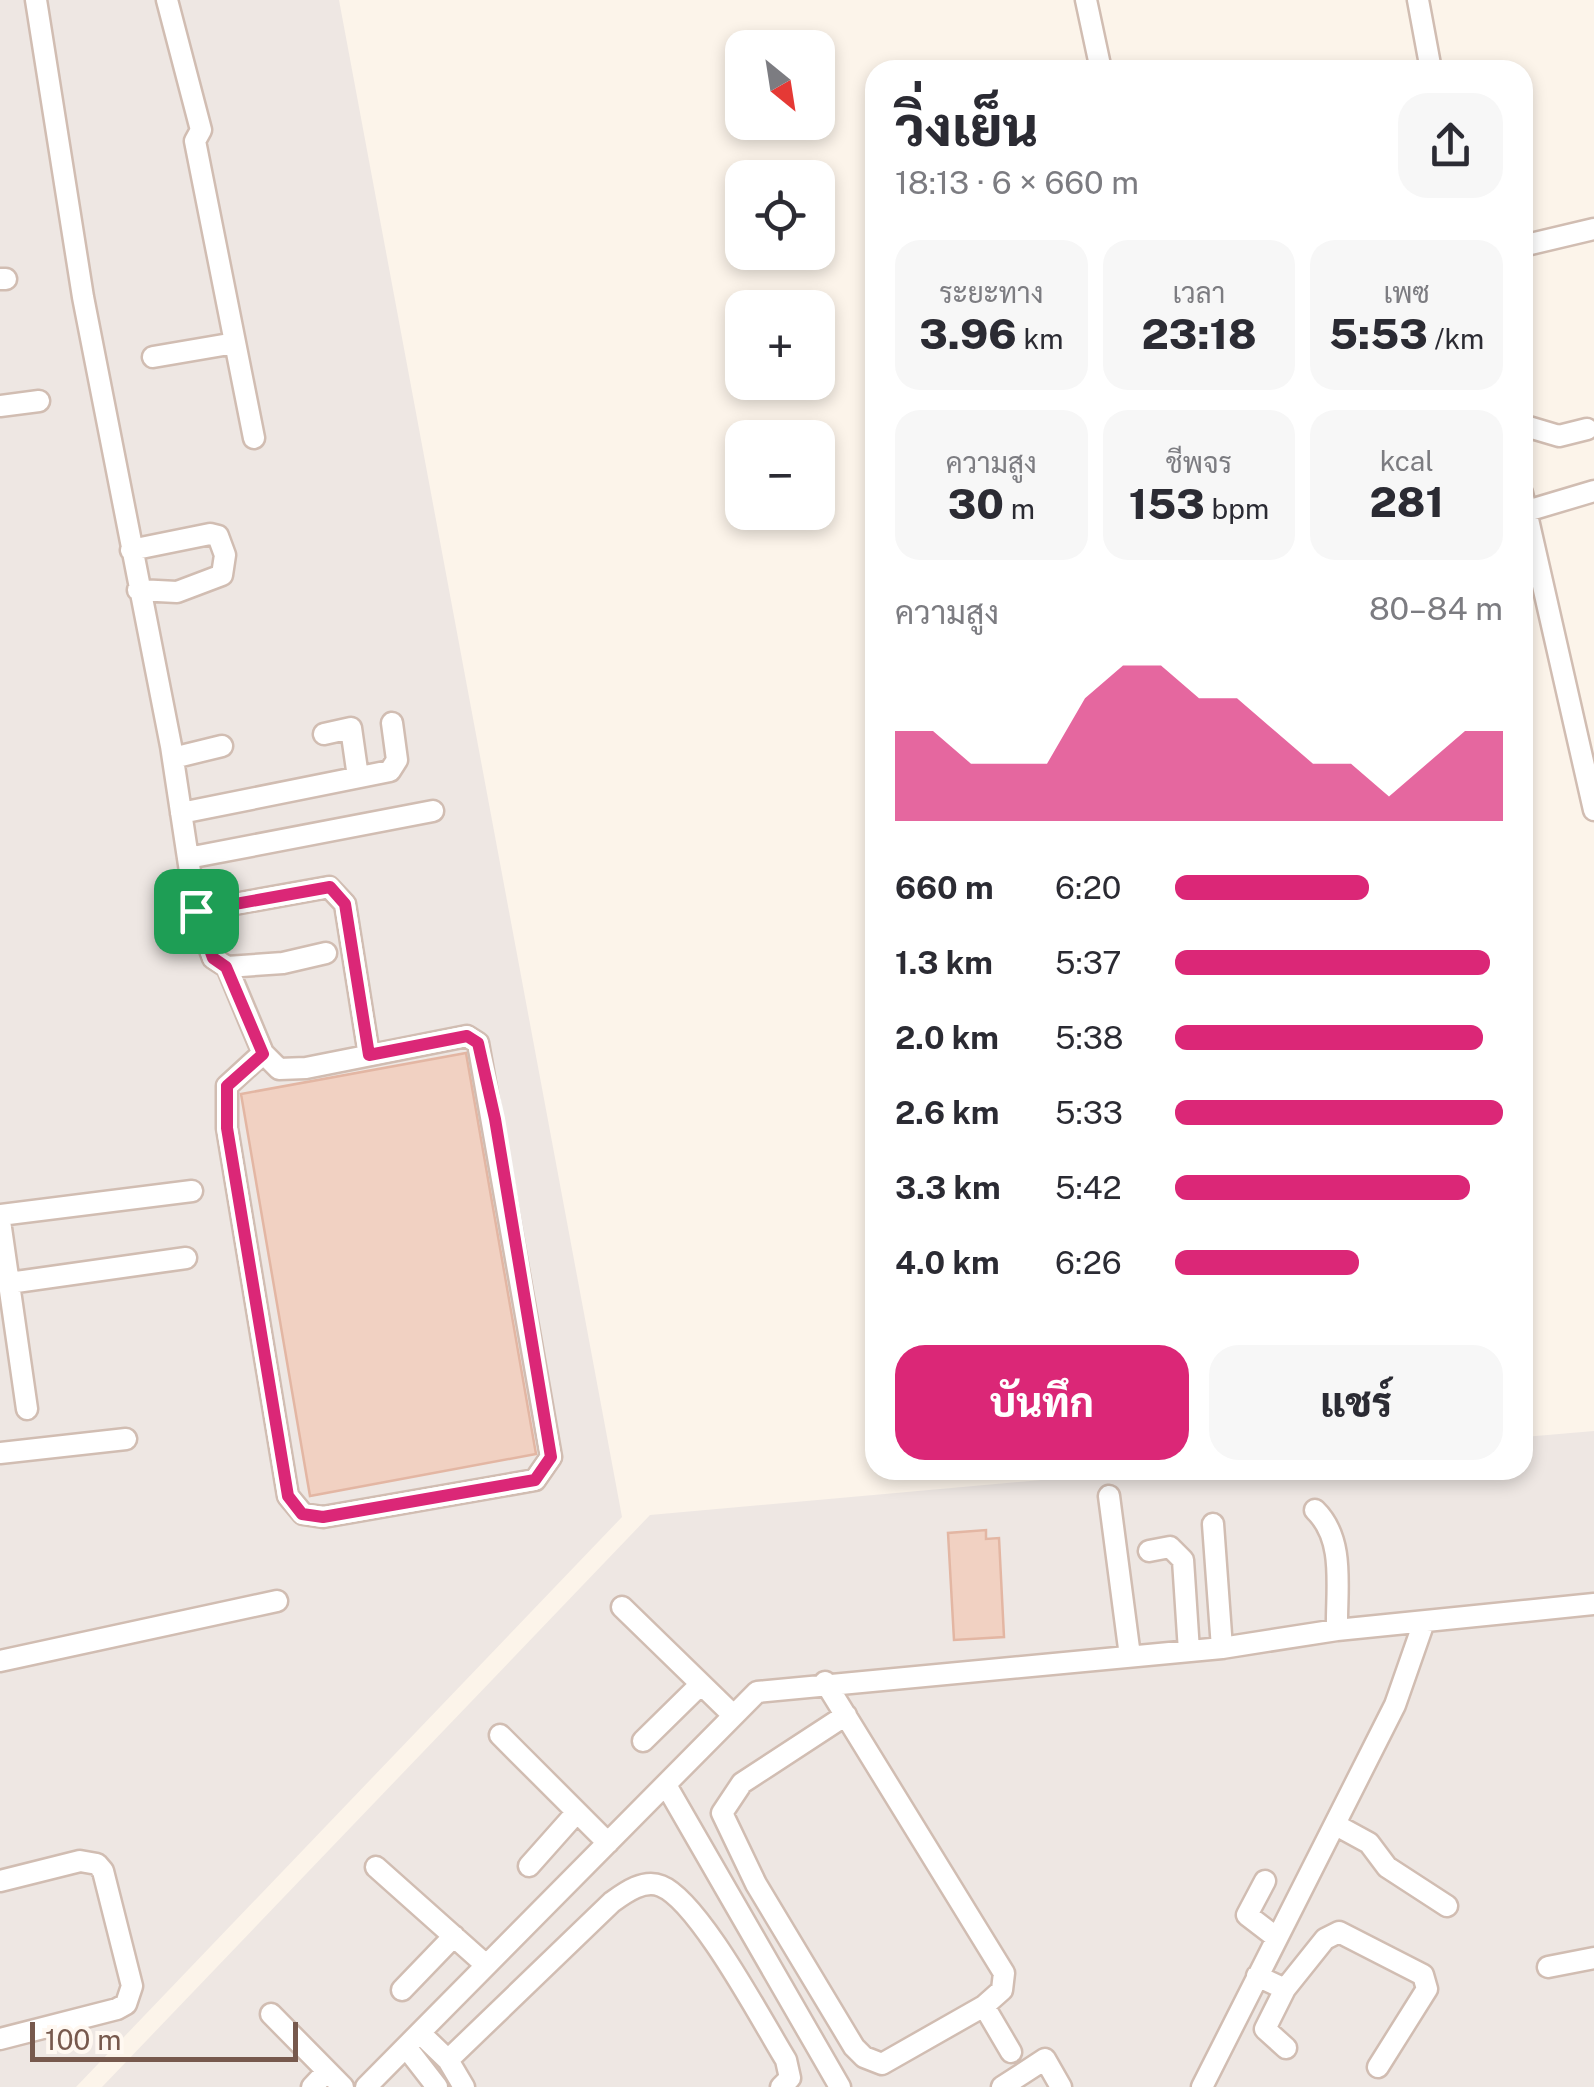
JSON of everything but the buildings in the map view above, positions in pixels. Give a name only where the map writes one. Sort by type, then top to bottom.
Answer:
[{"type":"street","points":[[36,0],[83,297],[173,758],[196,911],[213,958],[226,967],[263,1054],[279,1069],[467,1036],[478,1043],[495,1119],[551,1457],[535,1480],[323,1517],[302,1514],[288,1496],[227,1128],[227,1086],[263,1054]]},
{"type":"street","points":[[167,0],[201,130],[195,141],[254,438]]},
{"type":"street","points":[[1086,0],[1098,60]]},
{"type":"street","points":[[1418,0],[1429,60]]},
{"type":"street","points":[[1533,244],[1594,230]]},
{"type":"street","points":[[153,357],[235,343]]},
{"type":"street","points":[[0,406],[39,401]]},
{"type":"street","points":[[1533,428],[1560,436],[1587,429]]},
{"type":"street","points":[[1533,501],[1594,491]]},
{"type":"street","points":[[131,550],[210,534],[218,536],[225,556],[222,575],[177,592],[138,590]]},
{"type":"street","points":[[1533,535],[1584,721],[1594,810]]},
{"type":"street","points":[[181,813],[390,770],[397,760],[392,723]]},
{"type":"street","points":[[324,734],[351,728],[358,777]]},
{"type":"street","points":[[173,758],[222,746]]},
{"type":"street","points":[[188,858],[433,812]]},
{"type":"street","points":[[196,911],[330,887],[336,891],[345,904],[369,1055]]},
{"type":"street","points":[[226,967],[283,963],[326,954]]},
{"type":"street","points":[[26,1409],[0,1218],[192,1191]]},
{"type":"street","points":[[9,1283],[186,1258]]},
{"type":"street","points":[[0,1453],[126,1438]]},
{"type":"street","points":[[1108,1496],[1130,1656]]},
{"type":"street","points":[[1315,1510],[1330,1525],[1336,1540],[1337,1630]]},
{"type":"street","points":[[1214,1524],[1222,1648]]},
{"type":"street","points":[[1149,1551],[1170,1547],[1183,1560],[1189,1651]]},
{"type":"street","points":[[0,1661],[277,1600]]},
{"type":"street","points":[[366,2087],[757,1692],[826,1682],[1222,1648],[1337,1630],[1594,1604]]},
{"type":"street","points":[[622,1607],[734,1715]]},
{"type":"street","points":[[1202,2087],[1395,1705],[1424,1622]]},
{"type":"street","points":[[826,1682],[1004,1972],[1002,1990],[984,2006],[882,2064],[864,2057],[726,1827],[722,1813],[742,1783],[846,1715]]},
{"type":"street","points":[[643,1742],[702,1684]]},
{"type":"street","points":[[500,1735],[608,1843]]},
{"type":"street","points":[[666,1785],[840,2087]]},
{"type":"street","points":[[530,1866],[577,1812]]},
{"type":"street","points":[[1336,1825],[1364,1840],[1386,1867],[1447,1906]]},
{"type":"street","points":[[0,1881],[80,1862],[97,1864],[103,1871],[132,1986],[126,2004],[117,2009],[0,2039]]},
{"type":"street","points":[[376,1867],[486,1966]]},
{"type":"street","points":[[1264,1881],[1248,1919],[1277,1938]]},
{"type":"street","points":[[448,2060],[612,1902],[633,1888],[658,1884],[672,1893],[708,1933],[776,2044],[790,2078],[782,2087]]},
{"type":"street","points":[[1286,2048],[1265,2029],[1285,1989],[1325,1939],[1339,1932],[1423,1975],[1427,1989],[1378,2067]]},
{"type":"street","points":[[402,1990],[454,1936]]},
{"type":"street","points":[[1548,1967],[1594,1958]]},
{"type":"street","points":[[1258,1976],[1285,1989]]},
{"type":"street","points":[[984,2006],[1011,2052]]},
{"type":"street","points":[[271,2014],[343,2087]]},
{"type":"street","points":[[413,2040],[448,2060],[464,2087]]},
{"type":"street","points":[[413,2040],[437,2087]]},
{"type":"street","points":[[1002,2087],[1045,2060],[1061,2087]]},
{"type":"street","points":[[312,2087],[327,2071]]},
{"type":"shaded area","points":[[0,0],[339,0],[622,1517],[76,2087],[0,2087]]},
{"type":"shaded area","points":[[1594,1431],[1594,2087],[102,2087],[650,1515],[1040,1480],[1533,1480],[1533,1436]]},
{"type":"route","points":[[330,887],[342,896],[345,904],[369,1055],[467,1036],[478,1043],[495,1119],[551,1457],[535,1480],[323,1517],[302,1514],[288,1496],[227,1128],[227,1086],[263,1054],[226,967],[213,958],[196,911],[330,887]]}]
